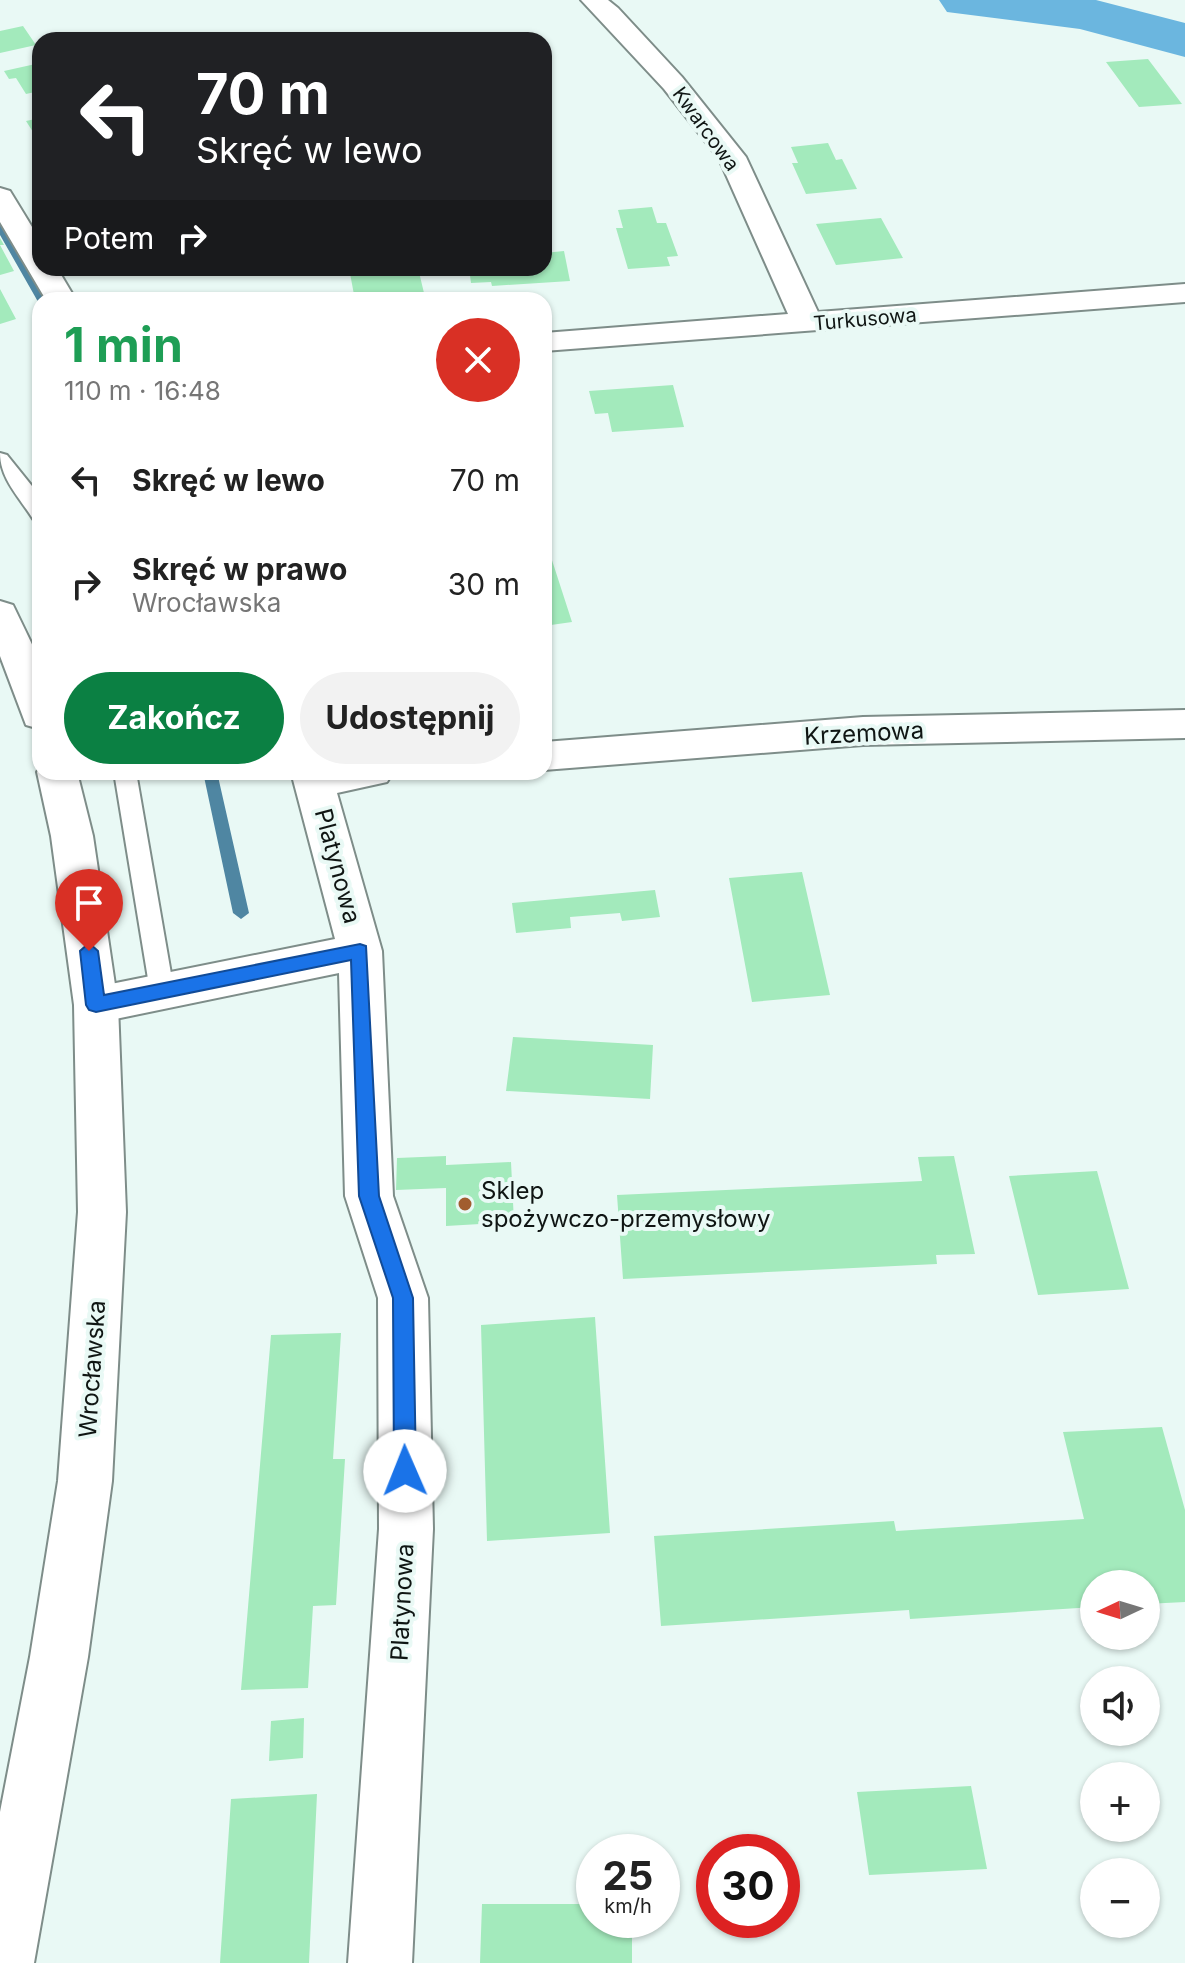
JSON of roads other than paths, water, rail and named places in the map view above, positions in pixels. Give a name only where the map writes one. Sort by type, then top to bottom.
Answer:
[{"type":"street","name":"Kwarcowa","points":[[593,0],[609,13],[673,83],[732,157],[808,324]]},
{"type":"street","points":[[0,197],[32,251]]},
{"type":"street","name":"Turkusowa","points":[[552,341],[1185,293]]},
{"type":"street","points":[[0,614],[32,690]]},
{"type":"street","name":"Krzemowa","points":[[552,755],[863,731],[1185,724]]},
{"type":"street","name":"Wrocławska","points":[[2,1963],[59,1657],[85,1481],[102,1212],[96,1005],[72,836],[59,780]]},
{"type":"street","name":"Platynowa","points":[[314,780],[360,951],[369,1196],[403,1298],[406,1529],[380,1963]]},
{"type":"street","points":[[96,1005],[360,951]]},
{"type":"lane","points":[[0,459],[32,499]]},
{"type":"lane","points":[[126,780],[162,991]]},
{"type":"waterway","points":[[966,0],[1082,13],[1185,40]]},
{"type":"waterway","points":[[0,226],[38,292]]},
{"type":"waterway","points":[[212,780],[241,913]]},
{"type":"place","name":"Sklep spożywczo-przemysłowy","points":[[465,1204]]}]
